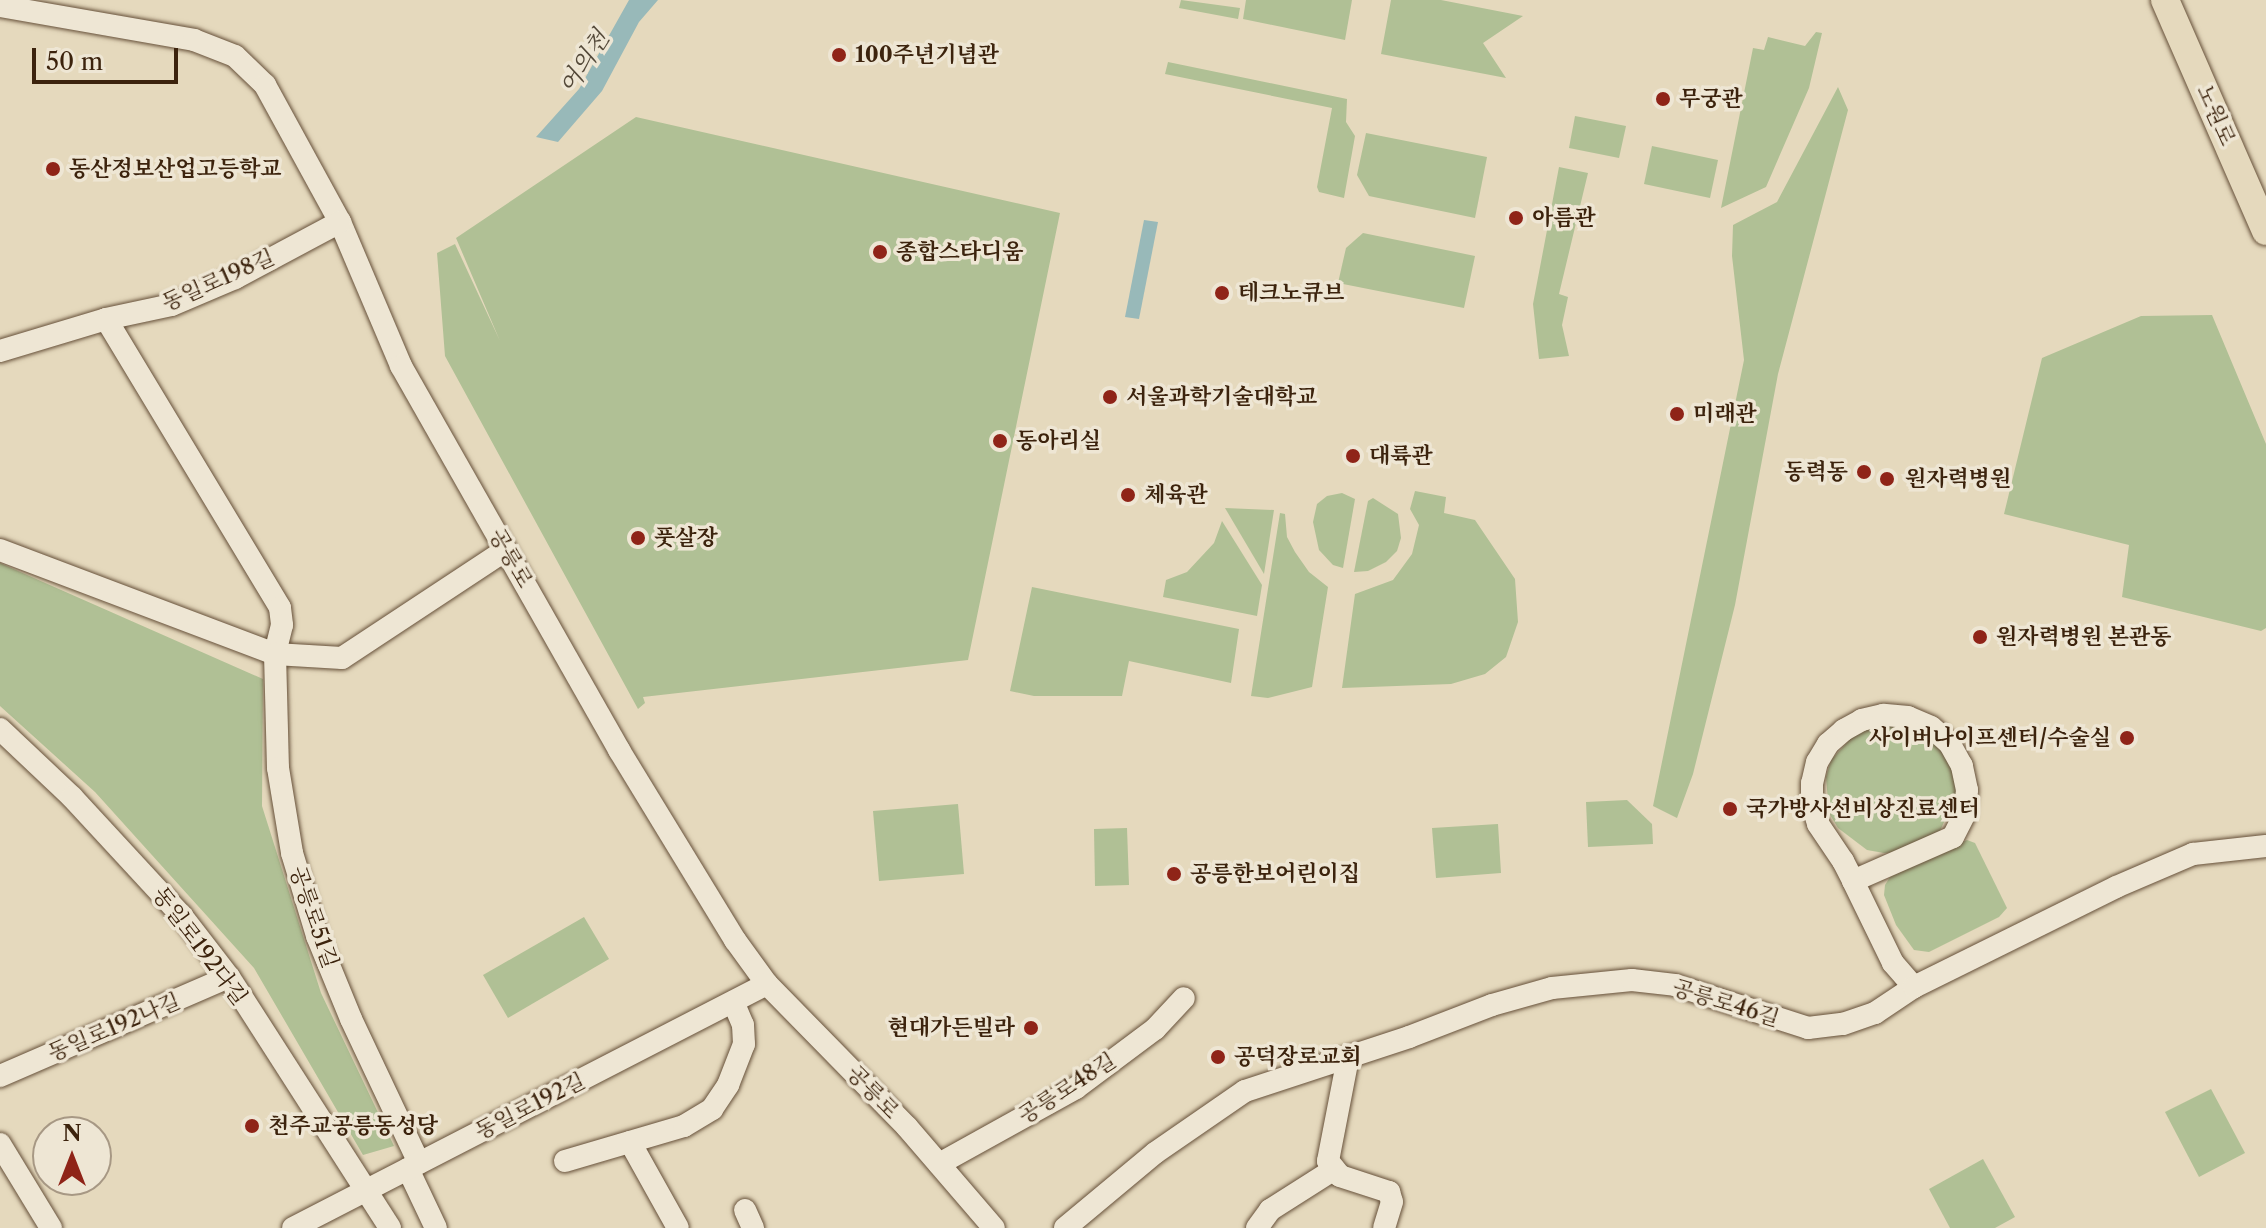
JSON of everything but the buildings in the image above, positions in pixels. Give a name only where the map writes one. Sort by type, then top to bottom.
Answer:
[{"type":"main road","name":"노원로","points":[[2165,0],[2266,231]]},
{"type":"street","name":"공릉로","points":[[0,6],[194,40],[235,56],[265,85],[340,222],[401,366],[619,750],[735,940],[767,984],[939,1164],[984,1224]]},
{"type":"street","name":"동일로198길","points":[[0,351],[106,319],[172,305],[235,278],[340,222]]},
{"type":"street","name":"공릉로51길","points":[[106,319],[280,608],[282,625],[275,654],[278,768],[292,853],[323,950],[414,1166],[436,1228]]},
{"type":"street","points":[[0,550],[275,654],[342,658],[506,550]]},
{"type":"street","points":[[1853,881],[1953,837],[1965,803],[1962,766],[1950,744],[1931,727],[1908,717],[1883,715],[1862,720],[1828,744],[1817,762],[1812,783],[1812,804],[1818,824],[1853,881],[1893,963],[1914,987]]},
{"type":"street","name":"동일로192다길","points":[[0,729],[130,856],[181,915],[229,977],[314,1115],[390,1228]]},
{"type":"street","name":"공릉로46길","points":[[1074,1222],[1155,1153],[1245,1091],[1348,1058],[1492,1005],[1552,988],[1632,980],[1675,985],[1808,1028],[1843,1024],[1875,1013],[1914,987],[2116,887],[2193,854],[2266,846]]},
{"type":"street","name":"동일로192나길","points":[[0,1076],[229,977]]},
{"type":"street","name":"동일로192길","points":[[293,1228],[767,984]]},
{"type":"street","name":"공릉로48길","points":[[939,1164],[1076,1088],[1155,1029],[1184,998]]},
{"type":"street","points":[[565,1161],[693,1123],[722,1098],[744,1044],[743,1025],[733,1002]]},
{"type":"street","points":[[1348,1058],[1328,1158],[1333,1170],[1340,1176],[1389,1192],[1392,1202],[1384,1228]]},
{"type":"street","points":[[630,1142],[678,1228]]},
{"type":"street","points":[[0,1144],[51,1228]]},
{"type":"street","points":[[1257,1228],[1270,1210],[1333,1170]]},
{"type":"green space","points":[[1181,0],[1240,8],[1238,19],[1179,8]]},
{"type":"green space","points":[[1246,0],[1352,0],[1345,40],[1243,19]]},
{"type":"green space","points":[[1391,0],[1441,0],[1523,16],[1483,43],[1506,78],[1381,54]]},
{"type":"green space","points":[[1816,32],[1822,33],[1809,88],[1766,187],[1721,208],[1753,48],[1764,50],[1768,37],[1805,46]]},
{"type":"green space","points":[[1168,62],[1347,99],[1346,122],[1355,136],[1344,198],[1319,192],[1317,187],[1332,108],[1165,74]]},
{"type":"green space","points":[[1838,87],[1848,110],[1778,374],[1735,605],[1693,774],[1677,818],[1653,806],[1744,360],[1732,256],[1733,225],[1777,202]]},
{"type":"green space","points":[[1575,116],[1626,126],[1619,158],[1569,148]]},
{"type":"green space","points":[[636,117],[1060,213],[968,660],[643,697],[645,703],[638,709],[445,356],[437,253],[455,244],[500,341],[456,238]]},
{"type":"green space","points":[[1366,133],[1487,157],[1475,218],[1369,196],[1357,175]]},
{"type":"green space","points":[[1652,146],[1718,160],[1710,198],[1644,184]]},
{"type":"green space","points":[[1559,167],[1588,173],[1559,294],[1568,297],[1562,325],[1569,356],[1539,359],[1533,304]]},
{"type":"green space","points":[[1363,233],[1475,256],[1464,308],[1338,283],[1346,248]]},
{"type":"green space","points":[[2212,315],[2266,444],[2266,628],[2261,631],[2122,597],[2129,545],[2004,514],[2042,358],[2141,316]]},
{"type":"green space","points":[[1415,491],[1446,497],[1444,513],[1475,520],[1515,579],[1518,622],[1506,657],[1485,674],[1451,684],[1342,688],[1355,594],[1393,580],[1412,554],[1419,525],[1410,509]]},
{"type":"green space","points":[[1342,493],[1355,499],[1343,568],[1333,565],[1319,550],[1313,522],[1317,504],[1327,496]]},
{"type":"green space","points":[[1373,498],[1398,514],[1401,538],[1397,551],[1386,562],[1368,571],[1354,572],[1368,501]]},
{"type":"green space","points":[[1225,508],[1274,510],[1264,574]]},
{"type":"green space","points":[[1280,513],[1285,514],[1287,537],[1295,552],[1309,572],[1328,587],[1312,687],[1268,698],[1251,696]]},
{"type":"green space","points":[[1222,521],[1262,585],[1257,616],[1163,597],[1166,580],[1187,572],[1214,543]]},
{"type":"green space","points":[[0,563],[263,679],[262,806],[321,993],[394,1146],[363,1155],[254,968],[95,792],[0,706]]},
{"type":"green space","points":[[1032,587],[1239,629],[1231,683],[1129,661],[1122,696],[1034,696],[1010,691]]},
{"type":"green space","points":[[1892,724],[1913,728],[1948,749],[1959,788],[1940,831],[1924,844],[1905,852],[1884,853],[1867,850],[1838,828],[1829,813],[1826,777],[1831,760],[1855,734],[1872,726]]},
{"type":"green space","points":[[1627,800],[1652,824],[1653,844],[1588,847],[1586,802]]},
{"type":"green space","points":[[958,804],[964,874],[879,881],[873,811]]},
{"type":"green space","points":[[1498,824],[1501,873],[1436,878],[1432,828]]},
{"type":"green space","points":[[1127,828],[1129,885],[1095,886],[1094,829]]},
{"type":"green space","points":[[1967,840],[1975,843],[2007,908],[1999,917],[1929,952],[1914,950],[1896,925],[1884,895],[1885,885],[1890,877]]},
{"type":"green space","points":[[584,917],[609,959],[508,1018],[483,975]]},
{"type":"green space","points":[[2211,1089],[2245,1153],[2199,1177],[2165,1112]]},
{"type":"green space","points":[[1983,1159],[2015,1217],[1995,1228],[1950,1228],[1929,1189]]},
{"type":"water","points":[[629,0],[658,0],[639,22],[602,91],[558,142],[536,137],[579,89]]},
{"type":"water","points":[[1144,220],[1158,222],[1139,319],[1125,317]]},
{"type":"place","name":"100주년기념관","points":[[839,55]]},
{"type":"place","name":"무궁관","points":[[1663,99]]},
{"type":"place","name":"동산정보산업고등학교","points":[[53,169]]},
{"type":"place","name":"아름관","points":[[1516,218]]},
{"type":"place","name":"종합스타디움","points":[[880,252]]},
{"type":"place","name":"테크노큐브","points":[[1222,293]]},
{"type":"place","name":"서울과학기술대학교","points":[[1110,397]]},
{"type":"place","name":"미래관","points":[[1677,414]]},
{"type":"place","name":"동아리실","points":[[1000,441]]},
{"type":"place","name":"대륙관","points":[[1353,456]]},
{"type":"place","name":"동력동","points":[[1864,472]]},
{"type":"place","name":"원자력병원","points":[[1887,479]]},
{"type":"place","name":"체육관","points":[[1128,495]]},
{"type":"place","name":"풋살장","points":[[638,538]]},
{"type":"place","name":"원자력병원 본관동","points":[[1980,637]]},
{"type":"place","name":"사이버나이프센터/수술실","points":[[2127,738]]},
{"type":"place","name":"국가방사선비상진료센터","points":[[1730,809]]},
{"type":"place","name":"공릉한보어린이집","points":[[1174,874]]},
{"type":"place","name":"현대가든빌라","points":[[1031,1028]]},
{"type":"place","name":"공덕장로교회","points":[[1218,1057]]},
{"type":"place","name":"천주교공릉동성당","points":[[252,1126]]},
{"type":"water label","name":"어의천","points":[[584,62]]}]
